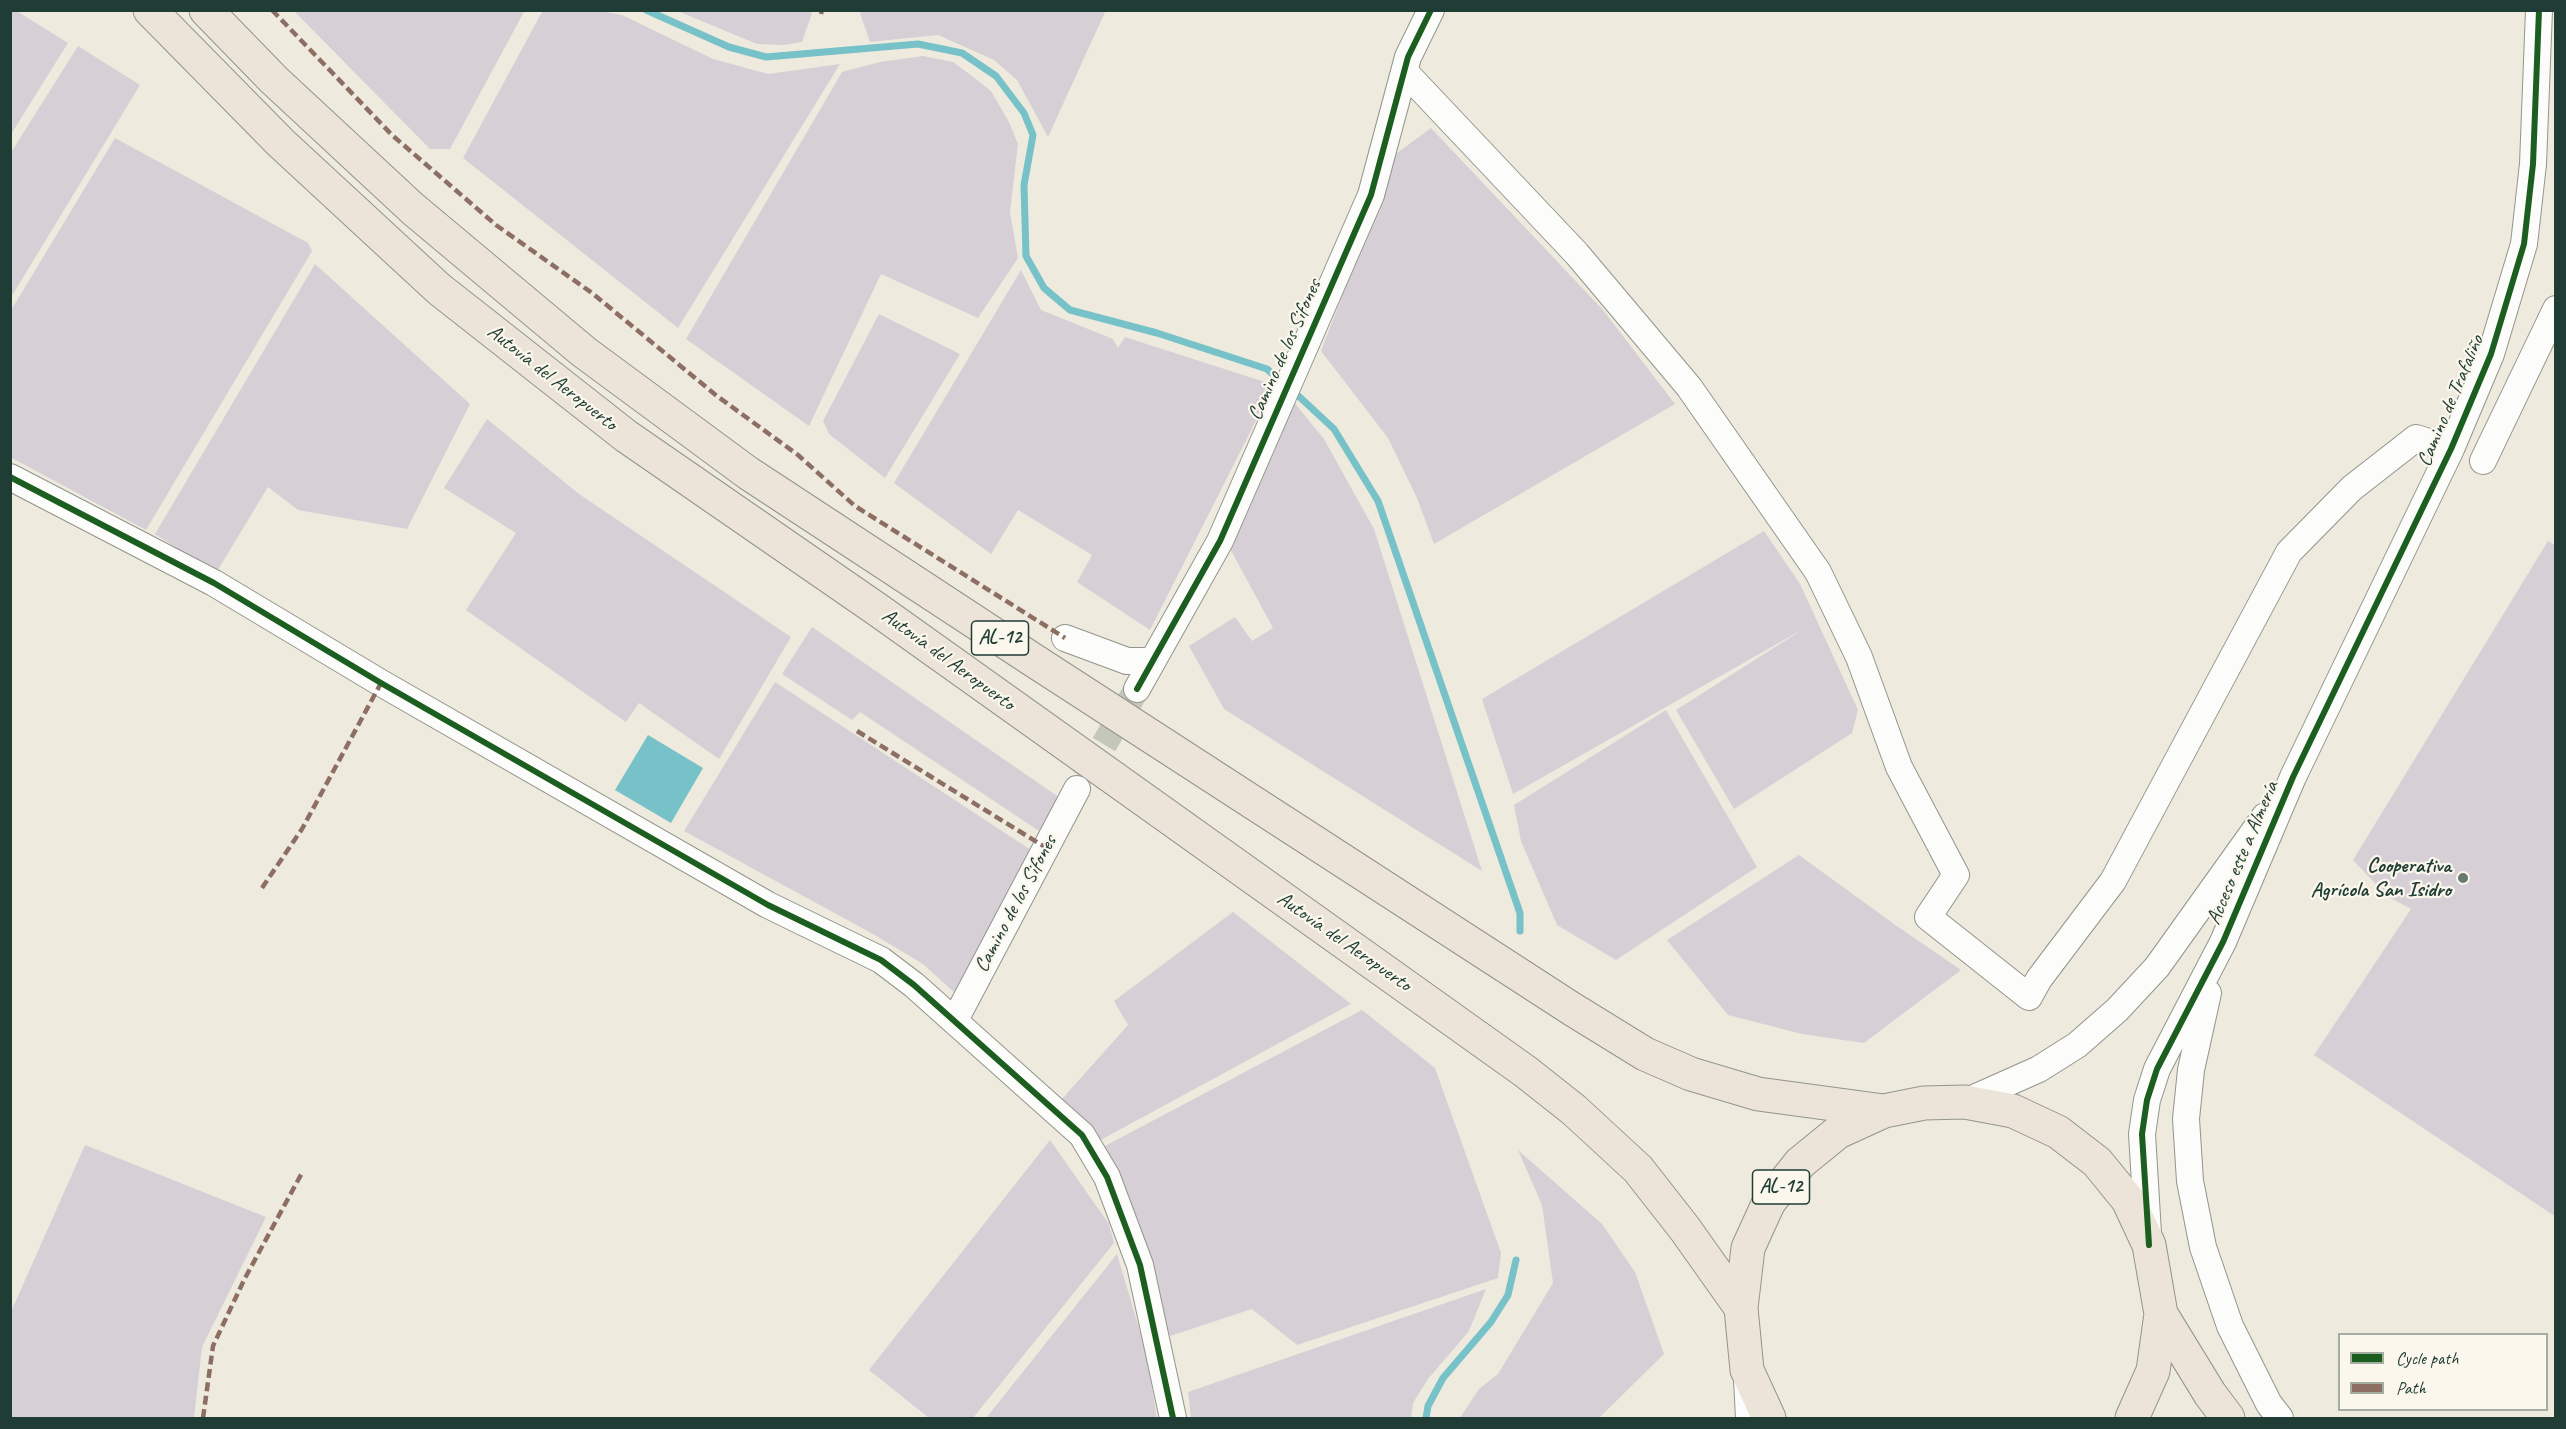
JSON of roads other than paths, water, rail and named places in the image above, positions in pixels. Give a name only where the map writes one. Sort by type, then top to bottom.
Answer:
[{"type":"highway","name":"Autovía del Aeropuerto","points":[[150,10],[281,143],[422,274],[626,436],[878,610],[1526,1072],[1574,1110],[1638,1169],[1685,1229],[1741,1308]]},
{"type":"highway","name":"Autovía del Aeropuerto","points":[[206,10],[274,80],[412,209],[584,352],[748,473],[1572,1009],[1645,1054],[1691,1074],[1758,1094],[1884,1111]]},
{"type":"highway","name":"AL-12","points":[[1769,1419],[1747,1370],[1741,1308],[1748,1248],[1769,1202],[1807,1157],[1838,1132],[1884,1111],[1924,1102],[1965,1102],[2013,1111],[2058,1132],[2097,1162],[2128,1200],[2149,1245],[2161,1314],[2152,1371],[2132,1419]]},
{"type":"highway","name":"AL-12","points":[[2161,1314],[2228,1419]]},
{"type":"street","name":"Camino de los Sifones","points":[[1137,689],[1220,541],[1371,195],[1408,57],[1431,10]]},
{"type":"street","name":"Camino de Trafaliño","points":[[2293,777],[2451,449],[2491,354],[2524,244],[2533,164],[2539,10]]},
{"type":"street","points":[[1405,72],[1577,254],[1689,387],[1818,572],[1859,657],[1899,767],[1956,875],[1928,917],[2029,997],[2039,979],[2113,881],[2289,552],[2352,488],[2416,438],[2451,449]]},
{"type":"street","points":[[2533,164],[2556,113]]},
{"type":"street","points":[[2483,461],[2556,309]]},
{"type":"street","points":[[10,477],[214,583],[381,683],[768,905],[881,960],[955,1020],[1082,1135],[1107,1177],[1140,1265],[1173,1419]]},
{"type":"street","points":[[1065,638],[1127,662],[1151,661]]},
{"type":"street","points":[[1965,1102],[2039,1069],[2078,1045],[2117,1010],[2157,967],[2293,777]]},
{"type":"street","name":"Acceso este a Almería","points":[[2223,942],[2293,777]]},
{"type":"street","name":"Camino de los Sifones","points":[[955,1020],[1077,789]]},
{"type":"street","points":[[2149,1245],[2142,1134],[2147,1100],[2157,1069],[2223,942]]},
{"type":"street","points":[[2223,942],[2200,1021],[2190,1070],[2186,1119],[2190,1181],[2203,1247],[2230,1326],[2269,1404],[2280,1419]]},
{"type":"street","points":[[1747,1370],[1749,1419]]},
{"type":"water","points":[[648,735],[703,768],[671,823],[615,790]]},
{"type":"waterway","points":[[646,10],[729,47],[766,57],[918,44],[962,53],[996,76],[1024,113],[1033,135],[1024,185],[1026,256],[1044,288],[1070,310],[1157,333],[1267,369],[1282,382]]},
{"type":"waterway","points":[[1291,389],[1334,429],[1378,501],[1520,913],[1520,931]]},
{"type":"waterway","points":[[1426,1418],[1428,1406],[1443,1378],[1491,1322],[1508,1295],[1516,1260]]},
{"type":"tunnel","points":[[1084,778],[1137,689]]},
{"type":"place","name":"Cooperativa Agrícola San Isidro","points":[[2463,878]]}]
